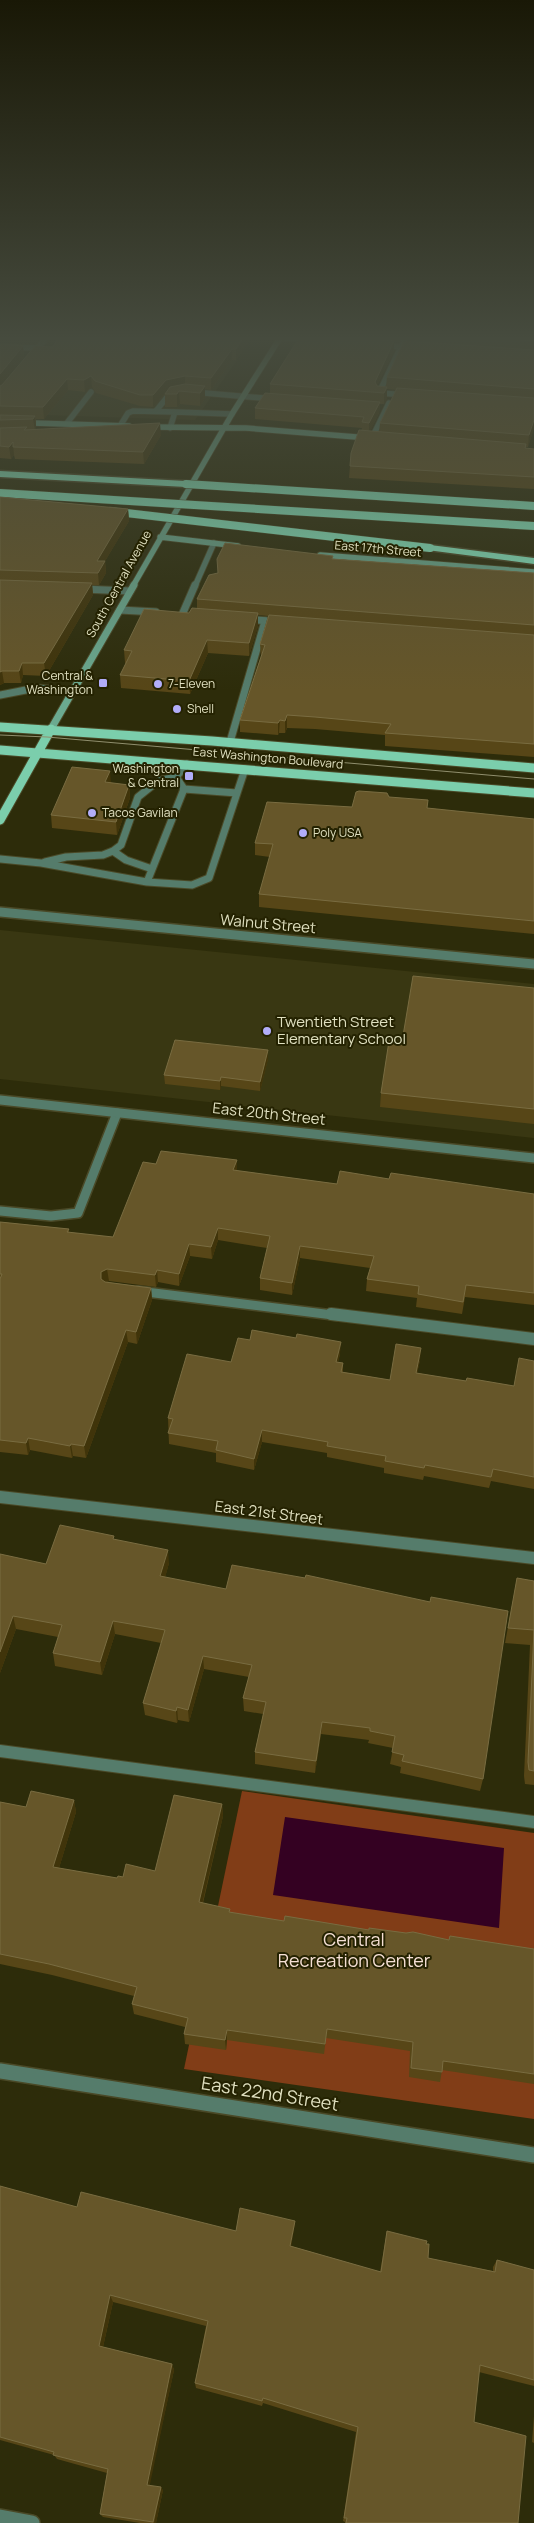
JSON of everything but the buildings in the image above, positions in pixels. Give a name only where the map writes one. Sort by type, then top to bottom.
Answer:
[{"type":"highway","points":[[0,474],[534,506]]},
{"type":"highway","points":[[0,493],[534,526]]},
{"type":"highway","points":[[0,501],[75,508]]},
{"type":"highway","points":[[103,510],[534,561]]},
{"type":"main road","name":"South Central Avenue","points":[[0,820],[160,537],[209,456]]},
{"type":"main road","points":[[160,537],[242,546]]},
{"type":"main road","name":"East 17th Street","points":[[317,555],[534,572]]},
{"type":"main road","name":"East Washington Boulevard","points":[[0,727],[230,742],[534,768]]},
{"type":"main road","name":"East Washington Boulevard","points":[[0,750],[38,751],[534,793]]},
{"type":"street","points":[[182,614],[214,543]]},
{"type":"street","points":[[72,589],[130,591]]},
{"type":"street","points":[[120,610],[165,613]]},
{"type":"street","points":[[174,614],[191,615]]},
{"type":"street","points":[[238,619],[285,622]]},
{"type":"street","points":[[230,742],[265,621]]},
{"type":"street","points":[[0,696],[36,688],[73,691]]},
{"type":"street","points":[[42,863],[66,857],[103,855],[113,851],[121,845],[138,797],[158,781],[176,777],[187,764]]},
{"type":"street","points":[[0,858],[42,863],[133,881],[192,885],[209,878],[245,769]]},
{"type":"street","points":[[176,777],[184,789]]},
{"type":"street","points":[[184,789],[237,793]]},
{"type":"street","points":[[147,882],[184,789]]},
{"type":"street","points":[[113,851],[126,860],[152,869]]},
{"type":"street","name":"Walnut Street","points":[[0,912],[534,964]]},
{"type":"street","name":"East 20th Street","points":[[0,1100],[534,1158]]},
{"type":"street","points":[[0,1211],[51,1216],[78,1213],[117,1113]]},
{"type":"street","points":[[127,1290],[534,1339]]},
{"type":"street","name":"East 21st Street","points":[[0,1497],[534,1558]]},
{"type":"street","points":[[0,1751],[534,1822]]},
{"type":"street","name":"East 22nd Street","points":[[0,2071],[534,2155]]},
{"type":"street","points":[[0,2517],[32,2523]]},
{"type":"shaded area","name":"Twentieth Street Elementary School","points":[[0,930],[534,984],[534,1138],[0,1079]]},
{"type":"shaded area","points":[[285,1817],[504,1848],[499,1928],[273,1895]]},
{"type":"green space","name":"Central Recreation Center","points":[[242,1791],[534,1833],[534,2119],[184,2069]]},
{"type":"tram line","points":[[0,735],[47,737],[534,779]]},
{"type":"place","name":"Central & Washington","points":[[103,683]]},
{"type":"place","name":"7-Eleven","points":[[158,684]]},
{"type":"place","name":"Shell","points":[[177,709]]},
{"type":"place","name":"Washington & Central","points":[[189,776]]},
{"type":"place","name":"Tacos Gavilan","points":[[92,813]]},
{"type":"place","name":"Poly USA","points":[[303,833]]},
{"type":"place","name":"Twentieth Street Elementary School","points":[[267,1031]]}]
